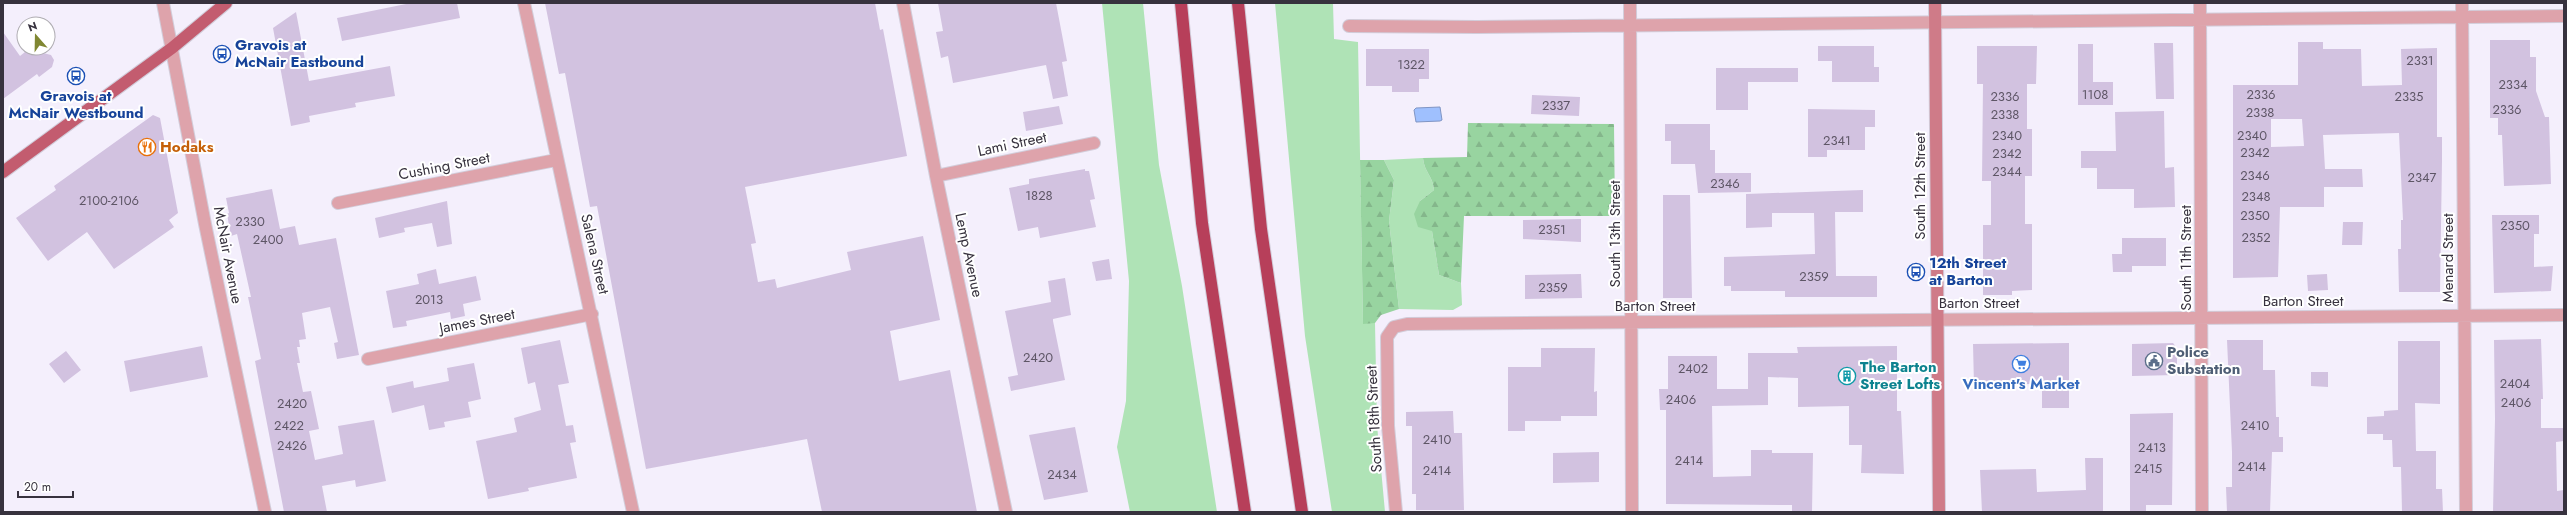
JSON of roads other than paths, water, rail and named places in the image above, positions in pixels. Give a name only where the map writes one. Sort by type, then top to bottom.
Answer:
[{"type":"highway","points":[[1181,3],[1202,223],[1245,512]]},
{"type":"highway","points":[[1238,3],[1261,229],[1302,512]]},
{"type":"main road","points":[[3,172],[172,48],[226,3]]},
{"type":"street","name":"McNair Avenue","points":[[163,3],[205,224],[265,512]]},
{"type":"street","name":"Salena Street","points":[[524,3],[556,160],[592,314],[633,512]]},
{"type":"street","name":"Lemp Avenue","points":[[903,3],[936,176],[1006,512]]},
{"type":"street","name":"South 13th Street","points":[[1630,3],[1632,512]]},
{"type":"street","name":"South 12th Street","points":[[1935,3],[1939,512]]},
{"type":"street","name":"South 11th Street","points":[[2200,3],[2203,318],[2202,512]]},
{"type":"street","name":"Menard Street","points":[[2462,3],[2466,512]]},
{"type":"street","points":[[1350,26],[2564,16]]},
{"type":"street","name":"Lami Street","points":[[936,176],[1094,143]]},
{"type":"street","name":"Cushing Street","points":[[338,203],[556,160]]},
{"type":"street","name":"James Street","points":[[368,359],[592,314]]},
{"type":"street","name":"Barton Street","points":[[1394,327],[1407,324],[2564,315]]},
{"type":"street","name":"South 18th Street","points":[[1394,327],[1387,337],[1388,419],[1396,512]]},
{"type":"water","points":[[1440,107],[1442,120],[1416,122],[1414,110],[1416,108]]},
{"type":"place","name":"Gravois at McNair Eastbound","points":[[222,54]]},
{"type":"place","name":"Gravois at McNair Westbound","points":[[76,76]]},
{"type":"place","name":"Hodaks","points":[[147,147]]},
{"type":"place","name":"12th Street at Barton","points":[[1916,272]]},
{"type":"place","name":"Police Substation","points":[[2154,361]]},
{"type":"place","name":"Vincent's Market","points":[[2021,364]]},
{"type":"place","name":"The Barton Street Lofts","points":[[1847,376]]}]
